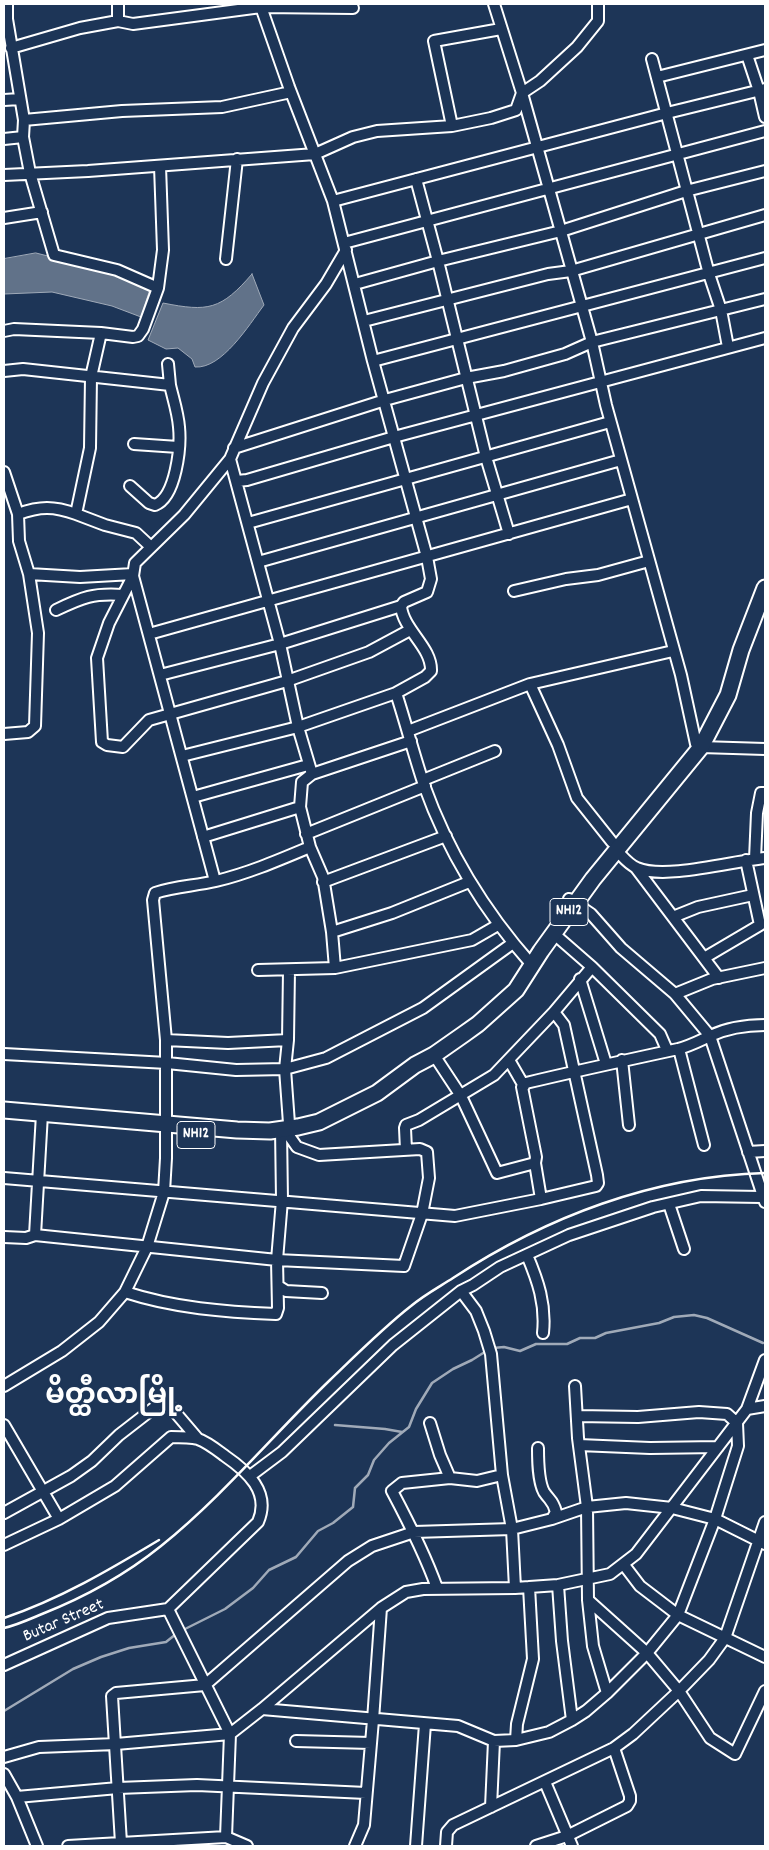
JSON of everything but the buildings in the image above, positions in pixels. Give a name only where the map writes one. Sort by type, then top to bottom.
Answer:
[{"type":"highway","name":"NH12","points":[[4,1110],[41,1118],[166,1129],[286,1133],[319,1122],[377,1093],[415,1065],[434,1055],[478,1024],[516,990],[528,961],[572,901],[614,846],[701,743],[728,695],[741,650],[765,588]]},
{"type":"highway","name":"NH12","points":[[415,1065],[430,1049],[488,1006],[553,933],[572,901]]},
{"type":"highway","name":"NH12","points":[[4,1120],[41,1118]]},
{"type":"street","points":[[8,4],[5,19],[11,48],[8,61],[20,99],[24,120],[23,137],[30,173],[54,255],[117,270],[158,288]]},
{"type":"street","points":[[118,4],[118,20]]},
{"type":"street","points":[[494,4],[522,93],[561,231],[592,342],[610,422],[673,651],[701,743],[765,749]]},
{"type":"street","points":[[4,175],[88,171],[314,154],[353,137],[377,131],[452,126],[491,118],[516,110],[522,93],[540,82],[577,47],[598,21],[598,4]]},
{"type":"street","points":[[11,48],[80,28],[118,20],[133,24],[261,6],[353,8]]},
{"type":"street","points":[[160,675],[280,644],[400,606],[404,602],[427,592],[431,579],[427,556],[333,201],[291,92],[261,6]]},
{"type":"street","points":[[452,126],[434,42],[501,29]]},
{"type":"street","points":[[657,77],[765,50]]},
{"type":"street","points":[[746,56],[762,90],[765,117]]},
{"type":"street","points":[[652,59],[686,191],[721,310],[728,348]]},
{"type":"street","points":[[333,201],[667,113],[762,90]]},
{"type":"street","points":[[24,120],[122,111],[222,107],[291,92]]},
{"type":"street","points":[[4,100],[20,99]]},
{"type":"street","points":[[410,630],[369,652],[287,681],[149,720],[123,747],[106,745],[102,742],[97,658],[109,623],[133,575],[135,563],[184,515],[230,459],[263,383],[293,328],[326,284],[345,246],[426,221],[765,131]]},
{"type":"street","points":[[4,138],[23,137]]},
{"type":"street","points":[[226,259],[237,159]]},
{"type":"street","points":[[4,331],[14,329],[138,336],[143,329],[158,288],[162,250],[160,166]]},
{"type":"street","points":[[356,284],[438,261],[561,231],[686,191],[765,171]]},
{"type":"street","points":[[416,180],[438,261],[475,416],[509,534]]},
{"type":"street","points":[[4,218],[42,212]]},
{"type":"street","points":[[364,321],[548,274],[571,271],[765,215]]},
{"type":"street","points":[[374,361],[765,258]]},
{"type":"street","points":[[234,448],[385,400],[466,378],[504,372],[565,354],[592,342],[765,299]]},
{"type":"street","points":[[76,514],[90,448],[91,377],[101,333]]},
{"type":"street","points":[[237,481],[248,480],[394,437],[765,338]]},
{"type":"street","points":[[130,486],[149,503],[155,505],[159,503],[171,486],[178,462],[179,427],[170,385],[168,364]]},
{"type":"street","points":[[4,371],[22,369],[170,385]]},
{"type":"street","points":[[248,524],[610,422]]},
{"type":"street","points":[[134,444],[178,447]]},
{"type":"street","points":[[230,459],[280,644],[287,681],[310,770],[302,782],[300,807],[306,834],[323,882],[332,932],[335,968]]},
{"type":"street","points":[[258,562],[621,460]]},
{"type":"street","points":[[4,472],[18,514],[19,541],[29,574],[38,633],[35,726],[28,732],[4,734]]},
{"type":"street","points":[[149,634],[632,499]]},
{"type":"street","points":[[18,514],[36,507],[60,508],[105,525],[136,533],[151,547]]},
{"type":"street","points":[[514,591],[566,578],[598,575],[649,561]]},
{"type":"street","points":[[29,574],[80,577],[133,575]]},
{"type":"street","points":[[133,575],[215,881]]},
{"type":"street","points":[[56,610],[81,598],[102,594],[123,595]]},
{"type":"street","points":[[182,756],[298,727],[396,693],[426,677],[431,671],[429,658],[410,630],[400,606]]},
{"type":"street","points":[[192,796],[310,770],[410,736],[530,684],[673,651]]},
{"type":"street","points":[[530,684],[558,744],[577,798],[614,846],[636,868],[719,978]]},
{"type":"street","points":[[396,693],[424,783],[446,836],[469,882],[498,925],[528,961]]},
{"type":"street","points":[[306,834],[495,751]]},
{"type":"street","points":[[704,958],[760,925],[753,895],[757,813],[761,793],[765,793]]},
{"type":"street","points":[[203,837],[300,807]]},
{"type":"street","points":[[323,882],[446,836]]},
{"type":"street","points":[[4,1386],[62,1351],[99,1322],[125,1292],[147,1247],[164,1192],[167,1063],[153,900],[155,893],[166,889],[215,881],[267,866],[310,847]]},
{"type":"street","points":[[636,868],[653,872],[674,872],[755,859]]},
{"type":"street","points":[[332,932],[392,913],[469,882]]},
{"type":"street","points":[[673,917],[698,907],[753,895]]},
{"type":"street","points":[[572,901],[591,914],[621,948],[675,994],[710,1036],[765,1201]]},
{"type":"street","points":[[258,970],[335,968],[472,940],[498,925]]},
{"type":"street","points":[[553,933],[592,967],[660,1034],[667,1050]]},
{"type":"street","points":[[4,1054],[167,1063],[236,1070],[285,1069],[326,1058],[423,1008],[512,943]]},
{"type":"street","points":[[406,1150],[406,1125],[419,1120],[494,1075],[554,1012],[592,967]]},
{"type":"street","points":[[675,994],[719,978],[765,968]]},
{"type":"street","points":[[125,1292],[150,1301],[188,1307],[276,1314],[277,1260],[286,1133],[285,1069],[288,1040],[289,970]]},
{"type":"street","points":[[580,979],[606,1064]]},
{"type":"street","points":[[4,1178],[455,1216],[596,1186],[598,1183],[564,1025],[554,1012]]},
{"type":"street","points":[[541,1199],[535,1162],[536,1157],[522,1087],[526,1083],[678,1049],[698,1043],[710,1036],[746,1025],[765,1025]]},
{"type":"street","points":[[166,1040],[228,1043],[288,1040]]},
{"type":"street","points":[[678,1049],[704,1145]]},
{"type":"street","points":[[434,1055],[461,1096],[497,1173],[535,1162]]},
{"type":"street","points":[[508,1060],[524,1086]]},
{"type":"street","points":[[622,1060],[629,1125]]},
{"type":"street","points":[[35,1235],[41,1118]]},
{"type":"street","points":[[4,1237],[26,1238],[35,1235],[277,1260],[404,1266],[422,1214],[429,1178],[427,1152],[424,1149],[420,1149],[319,1155],[297,1147],[286,1133]]},
{"type":"street","points":[[748,1152],[765,1151]]},
{"type":"street","points":[[250,1476],[282,1452],[393,1346],[461,1291],[500,1267],[569,1235],[701,1196],[760,1197],[765,1201]]},
{"type":"street","points":[[669,1204],[684,1249]]},
{"type":"street","points":[[527,1255],[539,1282],[543,1301],[544,1318],[542,1333]]},
{"type":"street","points":[[278,1286],[286,1292],[322,1293]]},
{"type":"street","points":[[461,1291],[476,1311],[491,1354],[502,1475],[512,1529],[515,1588]]},
{"type":"street","points":[[4,1756],[39,1748],[116,1744],[230,1734],[381,1608],[406,1592],[437,1588],[515,1588],[558,1585],[610,1574],[636,1554],[737,1423],[747,1409],[765,1360]]},
{"type":"street","points":[[575,1386],[579,1445],[587,1507],[588,1600],[593,1646],[607,1693]]},
{"type":"street","points":[[4,1513],[71,1476],[92,1461],[119,1435],[159,1404],[164,1403],[169,1406],[198,1439],[244,1469],[255,1482],[262,1500],[258,1522],[168,1609],[204,1685],[230,1734],[226,1838]]},
{"type":"street","points":[[747,1409],[765,1406]]},
{"type":"street","points":[[262,1709],[458,1726],[494,1741],[516,1740],[549,1732],[586,1712],[607,1693],[647,1652],[678,1615],[715,1519],[738,1446],[737,1423],[727,1414],[699,1412],[638,1417],[577,1416]]},
{"type":"street","points":[[4,1545],[59,1519],[115,1486],[171,1437],[183,1421]]},
{"type":"street","points":[[430,1423],[450,1478]]},
{"type":"street","points":[[4,1425],[59,1519]]},
{"type":"street","points":[[171,1437],[198,1439]]},
{"type":"street","points":[[579,1445],[650,1448],[718,1447]]},
{"type":"street","points":[[538,1448],[538,1468],[544,1491],[554,1502],[556,1512],[552,1519]]},
{"type":"street","points":[[437,1588],[414,1532],[392,1491],[402,1483],[450,1478],[477,1481],[502,1475]]},
{"type":"street","points":[[121,1843],[112,1696],[116,1693],[204,1685],[348,1562],[372,1546],[414,1532],[512,1529],[552,1519],[587,1507],[626,1503],[672,1508],[715,1519],[762,1543]]},
{"type":"street","points":[[446,1846],[449,1828],[614,1748],[633,1734],[679,1691],[709,1660],[725,1638],[762,1543],[765,1522]]},
{"type":"street","points":[[624,1565],[640,1586],[678,1615],[765,1657]]},
{"type":"street","points":[[558,1585],[562,1640],[572,1720]]},
{"type":"street","points":[[516,1740],[517,1724],[533,1660],[529,1587]]},
{"type":"street","points":[[588,1600],[647,1652],[679,1691],[710,1738],[734,1754],[765,1691]]},
{"type":"street","points":[[355,1846],[364,1825],[374,1720],[381,1608]]},
{"type":"street","name":"Butar Street","points":[[4,1665],[108,1618],[168,1609]]},
{"type":"street","points":[[416,1846],[426,1724]]},
{"type":"street","points":[[296,1740],[371,1743]]},
{"type":"street","points":[[491,1807],[494,1741]]},
{"type":"street","points":[[536,1846],[567,1836],[627,1806],[630,1796],[614,1748]]},
{"type":"street","points":[[4,1774],[17,1797],[37,1846]]},
{"type":"street","points":[[545,1782],[572,1846]]},
{"type":"street","points":[[17,1797],[118,1788],[228,1785],[366,1792]]},
{"type":"street","points":[[68,1846],[121,1843],[183,1843],[226,1838],[247,1846]]},
{"type":"water","points":[[36,253],[119,274],[150,289],[141,317],[112,306],[52,292],[4,294],[4,259]]},
{"type":"water","points":[[252,274],[264,305],[243,334],[225,354],[215,361],[205,366],[195,367],[192,359],[178,348],[166,349],[148,340],[163,303],[192,307],[213,305],[231,295]]},
{"type":"waterway","points":[[493,1348],[504,1347],[520,1351],[536,1344],[567,1344],[580,1338],[595,1338],[606,1333],[659,1323],[674,1317],[694,1315],[707,1318],[763,1343]]},
{"type":"waterway","points":[[181,1631],[225,1609],[253,1588],[269,1570],[296,1557],[318,1531],[333,1523],[353,1507],[355,1488],[368,1475],[374,1460],[389,1443],[409,1427],[416,1409],[432,1383],[488,1350]]},
{"type":"waterway","points":[[335,1425],[402,1432]]},
{"type":"waterway","points":[[4,1711],[73,1669],[129,1648],[166,1642],[176,1634]]},
{"type":"railway","points":[[4,1628],[28,1620],[89,1593],[147,1557],[206,1507],[309,1401],[390,1323],[421,1298],[489,1256],[525,1236],[563,1219],[642,1191],[682,1182],[723,1176],[765,1173]]},
{"type":"railway","points":[[4,1618],[64,1593],[103,1573],[159,1540]]},
{"type":"district","name":"မိတ္ထီလာမြို့","points":[[114,1399]]}]
